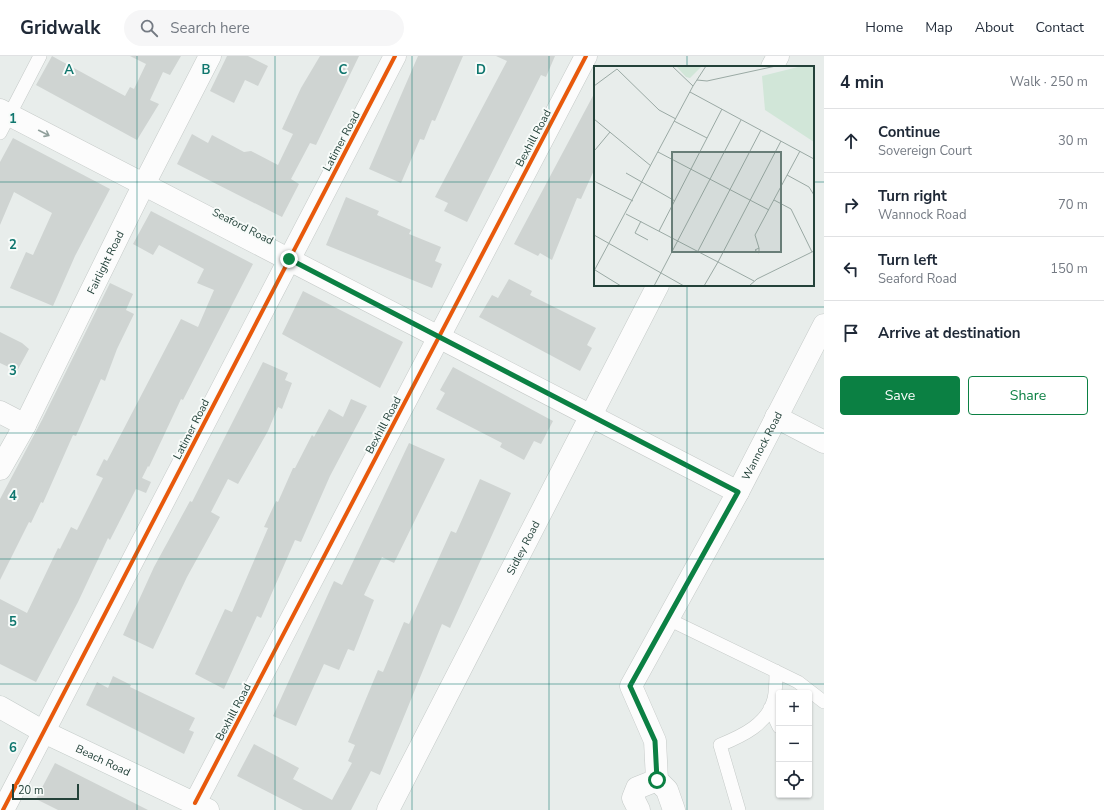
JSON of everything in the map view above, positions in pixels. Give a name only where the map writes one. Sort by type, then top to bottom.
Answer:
[{"type":"street","name":"Fairlight Road","points":[[0,469],[25,425],[210,56]]},
{"type":"street","name":"Latimer Road","points":[[4,810],[395,56]]},
{"type":"street","name":"Bexhill Road","points":[[202,806],[439,336],[586,56]]},
{"type":"street","points":[[773,66],[778,56]]},
{"type":"street","name":"Seaford Road","points":[[3,120],[144,185],[439,336],[589,416],[738,492]]},
{"type":"street","name":"Sidley Road","points":[[388,810],[589,416],[657,286]]},
{"type":"street","name":"Wannock Road","points":[[657,780],[655,741],[630,686],[738,492],[824,325]]},
{"type":"street","points":[[0,412],[25,425]]},
{"type":"street","points":[[776,417],[824,442]]},
{"type":"street","name":"Beach Road","points":[[0,707],[44,732],[202,806]]},
{"type":"street","points":[[639,810],[633,798],[637,788],[657,780],[666,790],[674,810]]},
{"type":"lane","points":[[3,120],[40,56]]},
{"type":"lane","points":[[668,619],[798,682],[824,702]]},
{"type":"lane","points":[[739,810],[720,745],[741,736],[766,718],[774,699],[776,671]]},
{"type":"lane","points":[[770,708],[779,726]]},
{"type":"building","points":[[52,56],[125,96],[130,87],[134,89],[146,64],[130,56],[181,56],[170,75],[163,72],[150,100],[159,104],[137,140],[36,85]]},
{"type":"building","points":[[227,56],[248,56],[268,66],[258,86],[245,80],[234,103],[210,91]]},
{"type":"building","points":[[320,56],[359,56],[316,145],[310,143],[291,179],[299,184],[282,217],[177,164],[192,134],[208,143],[212,135],[244,152],[251,151],[278,165],[293,134],[282,129],[301,88]]},
{"type":"building","points":[[418,56],[463,56],[435,121],[432,120],[424,140],[420,139],[401,183],[369,169]]},
{"type":"building","points":[[496,56],[555,56],[546,77],[541,75],[467,222],[444,211],[448,203],[435,197],[507,61]]},
{"type":"building","points":[[594,94],[594,170],[581,199],[577,198],[552,260],[540,253],[538,256],[514,244]]},
{"type":"building","points":[[13,138],[110,189],[75,256],[53,306],[10,288],[26,252],[33,255],[52,213],[14,192],[0,225],[0,162]]},
{"type":"building","points":[[346,197],[379,211],[377,215],[411,230],[409,234],[441,247],[435,261],[442,264],[432,288],[326,245]]},
{"type":"building","points":[[151,211],[253,264],[183,400],[181,399],[149,467],[148,466],[142,478],[151,482],[146,493],[136,489],[110,540],[108,538],[78,602],[36,682],[0,664],[0,599],[27,613],[58,548],[60,549],[71,527],[77,530],[103,478],[96,475],[104,459],[107,461],[181,319],[198,327],[214,290],[197,283],[204,269],[159,245],[153,255],[133,244]]},
{"type":"building","points":[[509,279],[532,291],[530,295],[596,328],[587,345],[592,348],[580,371],[479,317],[492,295],[498,298]]},
{"type":"building","points":[[110,283],[133,294],[126,310],[134,314],[117,349],[105,381],[101,379],[76,436],[73,435],[43,503],[41,502],[31,523],[29,522],[0,580],[0,499],[42,420]]},
{"type":"building","points":[[303,291],[403,342],[380,388],[282,334]]},
{"type":"building","points":[[0,332],[22,343],[29,349],[17,371],[0,363]]},
{"type":"building","points":[[263,362],[288,373],[285,380],[292,383],[282,409],[278,407],[268,431],[238,484],[228,479],[211,512],[220,517],[187,577],[153,649],[123,635],[154,567],[190,501],[192,502]]},
{"type":"building","points":[[453,367],[553,421],[541,444],[534,441],[524,460],[500,447],[502,443],[436,409],[445,393],[440,390]]},
{"type":"building","points":[[351,399],[367,406],[330,476],[301,542],[295,540],[261,618],[257,616],[224,689],[195,674],[225,609],[232,612],[268,528],[264,527],[276,501],[278,502],[293,468],[295,468],[312,435],[314,437],[329,409],[343,417]]},
{"type":"building","points":[[409,443],[445,459],[394,563],[382,557],[364,595],[374,600],[354,651],[348,649],[339,670],[324,664],[296,726],[273,716],[334,581],[342,585]]},
{"type":"building","points":[[480,479],[511,493],[450,628],[442,624],[380,775],[371,771],[351,810],[303,810],[237,776],[254,744],[299,768],[293,779],[332,800],[352,763],[348,761],[355,745],[348,742],[378,670],[383,672],[404,622],[409,624],[451,531],[456,533]]},
{"type":"building","points":[[113,676],[131,685],[130,687],[195,718],[189,730],[194,732],[184,754],[86,705],[97,682],[108,688]]},
{"type":"building","points":[[55,763],[148,810],[58,810],[36,799]]},
{"type":"cycle path","points":[[3,810],[395,56]]},
{"type":"cycle path","points":[[195,803],[586,56]]},
{"type":"route","points":[[289,259],[439,336],[575,409],[738,492],[630,686],[655,741],[657,780]]}]
